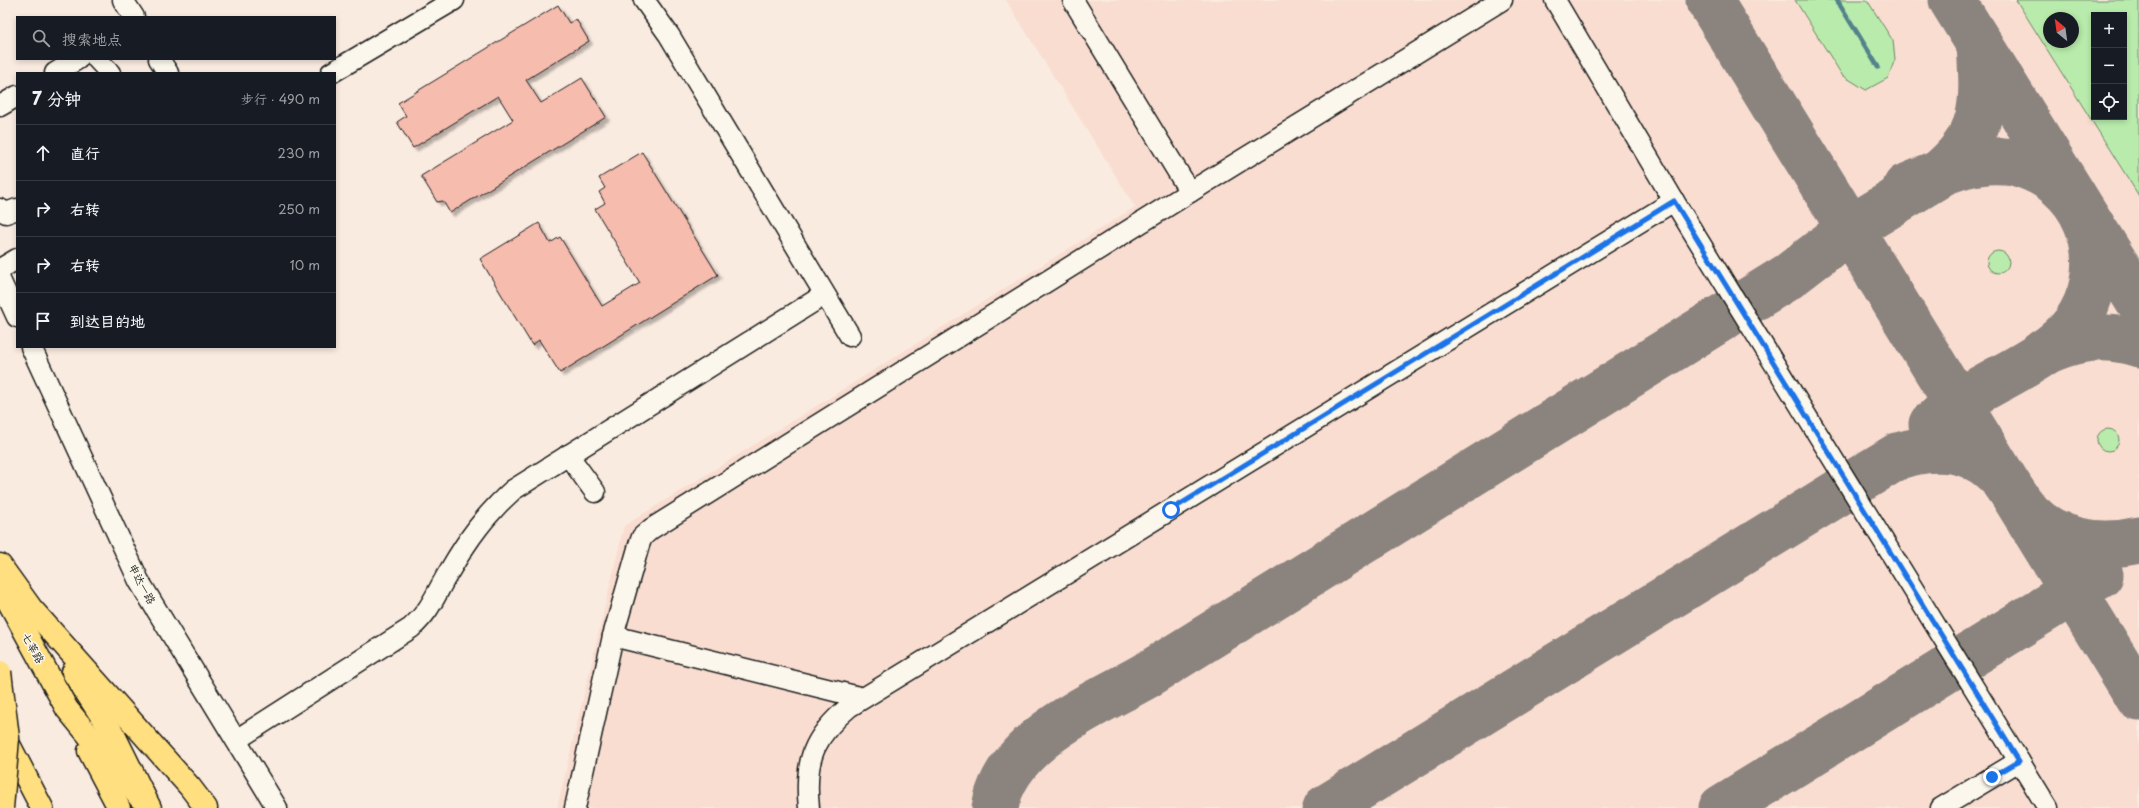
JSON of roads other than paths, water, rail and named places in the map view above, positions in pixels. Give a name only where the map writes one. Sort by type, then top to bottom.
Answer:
[{"type":"main road","points":[[0,565],[31,608],[115,737],[149,808]]},
{"type":"main road","name":"七莘路","points":[[0,586],[120,808]]},
{"type":"main road","points":[[31,608],[190,787],[206,808]]},
{"type":"main road","points":[[0,672],[8,738],[2,808]]},
{"type":"main road","name":"七莘路","points":[[67,709],[149,808]]},
{"type":"main road","points":[[0,726],[42,808]]},
{"type":"street","points":[[124,0],[133,16]]},
{"type":"street","points":[[333,72],[454,0]]},
{"type":"street","points":[[644,0],[669,35],[850,336]]},
{"type":"street","points":[[1074,0],[1190,192]]},
{"type":"street","points":[[574,808],[613,636],[639,545],[642,537],[651,529],[1190,192],[1502,0]]},
{"type":"street","points":[[1556,0],[1674,201],[2048,808]]},
{"type":"street","points":[[57,72],[76,60]]},
{"type":"street","points":[[98,60],[109,72]]},
{"type":"street","points":[[160,60],[167,72]]},
{"type":"street","points":[[0,106],[16,97]]},
{"type":"street","points":[[809,808],[806,783],[811,757],[820,737],[833,721],[863,698],[1674,201]]},
{"type":"street","points":[[0,209],[6,213],[16,209]]},
{"type":"street","points":[[0,269],[16,260]]},
{"type":"street","points":[[0,280],[16,315]]},
{"type":"street","points":[[236,740],[410,628],[426,614],[452,566],[491,509],[513,490],[824,294]]},
{"type":"street","name":"申达一路","points":[[31,348],[139,581],[278,808]]},
{"type":"street","points":[[568,455],[595,492]]},
{"type":"street","points":[[613,636],[863,698]]},
{"type":"street","points":[[1941,808],[2019,761]]},
{"type":"waterway","points":[[1837,0],[1878,67]]}]
